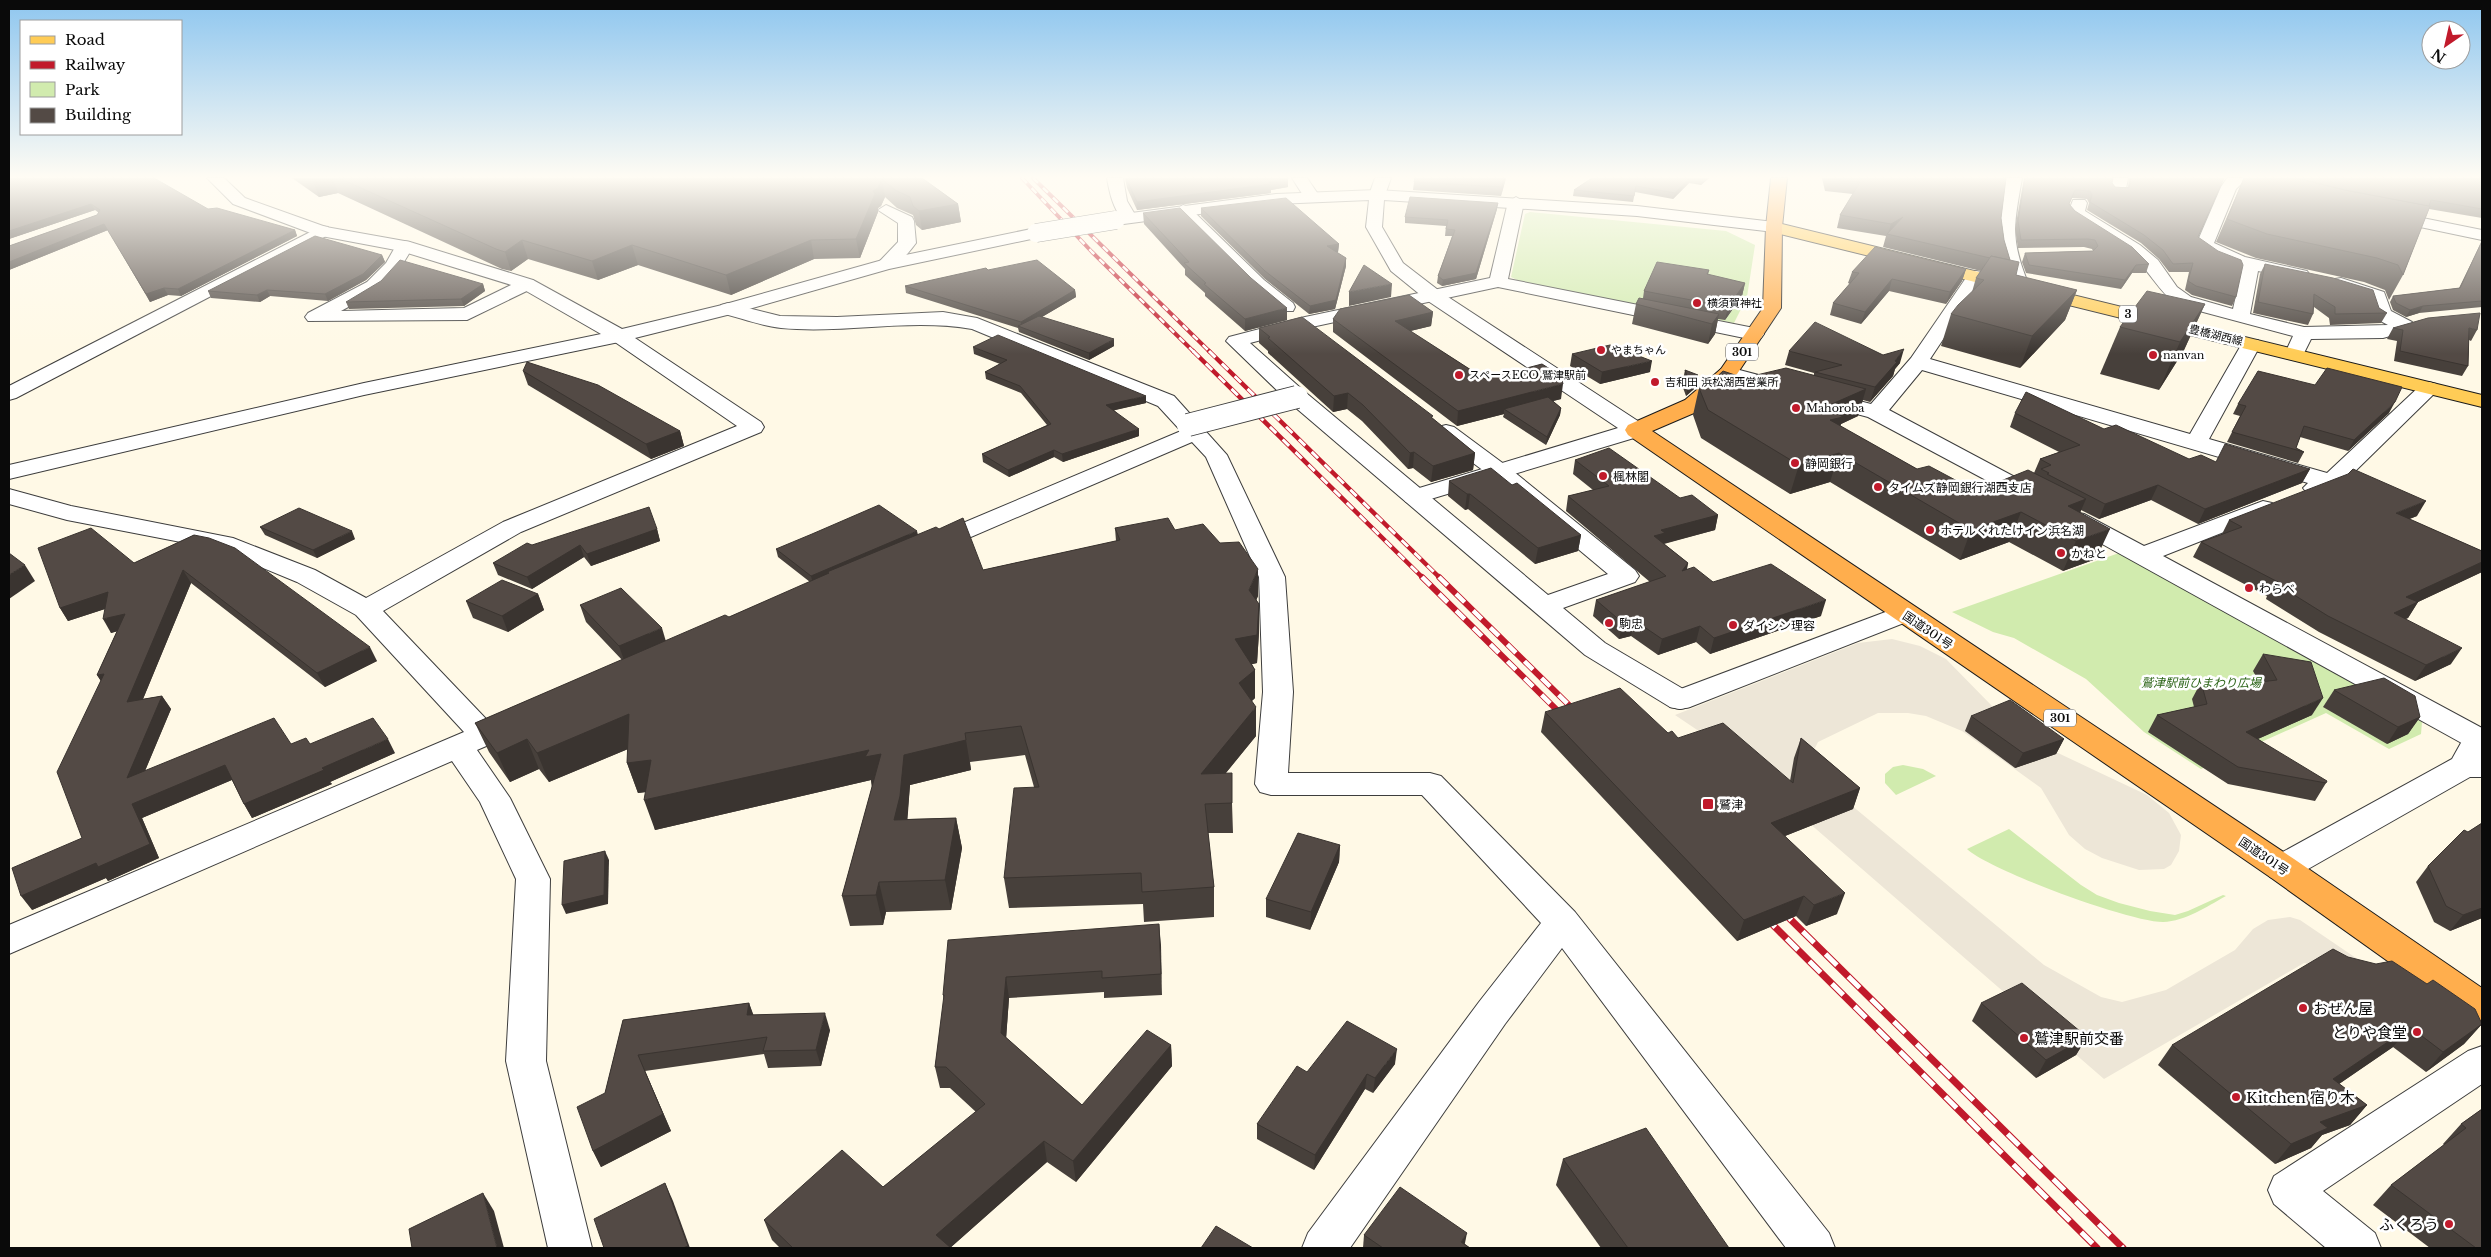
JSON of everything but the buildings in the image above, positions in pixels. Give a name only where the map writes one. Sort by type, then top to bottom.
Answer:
[{"type":"highway","name":"301","points":[[1636,430],[1693,404],[1728,373],[1772,308],[1774,237]]},
{"type":"highway","name":"国道301号","points":[[1636,430],[2282,868],[2482,1008]]},
{"type":"main road","name":"豊橋湖西線","points":[[1817,237],[2482,401]]},
{"type":"street","points":[[9,394],[311,237]]},
{"type":"street","points":[[353,237],[404,246],[527,284],[619,336],[754,427],[512,527],[366,609]]},
{"type":"street","points":[[886,264],[907,243],[907,237]]},
{"type":"street","points":[[9,472],[364,389],[619,336],[728,309],[886,264],[1018,237]]},
{"type":"street","points":[[1210,237],[1258,284],[1328,341]]},
{"type":"street","points":[[1379,237],[1397,267],[1436,297],[1636,430]]},
{"type":"street","points":[[1498,282],[1508,237]]},
{"type":"street","points":[[2006,237],[2008,255],[2019,283],[2016,286]]},
{"type":"street","points":[[2112,237],[2146,259],[2162,276],[2170,290],[2184,301],[2235,316],[2304,332],[2383,332],[2412,323],[2382,314],[2377,296],[2350,285],[2245,264],[2220,255],[2205,245],[2208,237]]},
{"type":"street","points":[[404,246],[394,266],[373,286],[314,317],[467,314],[527,284]]},
{"type":"street","points":[[2008,255],[2027,255]]},
{"type":"street","points":[[2235,316],[2243,311],[2250,273],[2245,264]]},
{"type":"street","points":[[1876,412],[1918,362],[1976,276]]},
{"type":"street","points":[[1754,334],[1498,282],[1436,297],[1305,323],[1236,341],[1297,397],[1596,649],[1680,700],[1904,613]]},
{"type":"street","points":[[728,309],[780,322],[837,323],[943,318],[977,324],[1166,401],[1216,455],[1272,577],[1278,692],[1271,784],[1430,784],[1562,922],[1813,1248]]},
{"type":"street","points":[[2294,355],[2304,332]]},
{"type":"street","points":[[2195,444],[2251,344]]},
{"type":"street","points":[[1918,362],[2331,482]]},
{"type":"street","points":[[1728,373],[1876,412],[2144,555],[2476,753],[2282,868]]},
{"type":"street","points":[[2144,555],[2331,482],[2429,388]]},
{"type":"street","points":[[912,553],[1192,429],[1297,397]]},
{"type":"street","points":[[1428,418],[1500,472],[1626,576],[1546,605]]},
{"type":"street","points":[[1414,496],[1500,472],[1636,430]]},
{"type":"street","points":[[9,496],[67,513],[224,543],[306,576],[366,609],[471,741],[494,798],[533,879],[526,1061],[570,1248]]},
{"type":"street","points":[[9,940],[539,712]]},
{"type":"street","points":[[1324,1248],[1492,1012],[1562,922]]},
{"type":"street","points":[[2359,1248],[2289,1190],[2482,1063]]},
{"type":"green space","points":[[1520,237],[1738,237],[1755,245],[1747,297],[1734,323],[1521,282],[1511,277]]},
{"type":"green space","name":"鷲津駅前ひまわり広場","points":[[2119,553],[2422,722],[2421,734],[2389,749],[2326,713],[2201,769],[2144,732],[2086,679],[2014,638],[1993,632],[1952,612]]},
{"type":"green space","points":[[1903,765],[1923,769],[1936,776],[1896,795],[1885,783],[1885,774],[1893,767]]},
{"type":"green space","points":[[2009,829],[2081,885],[2097,895],[2119,903],[2175,915],[2223,895],[2226,896],[2196,913],[2171,921],[2146,920],[2122,914],[2031,882],[2003,870],[1967,849]]},
{"type":"shaded area","points":[[1892,639],[1920,646],[1946,659],[1994,708],[2058,753],[2147,795],[2169,813],[2181,835],[2179,851],[2171,865],[2164,869],[2139,870],[2102,858],[2085,849],[2069,835],[2041,788],[1962,731],[1926,716],[1908,713],[1878,713],[1818,742],[1814,750],[1833,790],[2044,965],[2101,997],[2122,1002],[2166,990],[2235,950],[2253,929],[2268,920],[2290,917],[2300,920],[2387,979],[2304,963],[2104,1079],[1718,744],[1675,715],[1858,643]]},
{"type":"railway","points":[[1077,237],[1194,352]]},
{"type":"railway","points":[[1093,237],[1210,352]]},
{"type":"railway","points":[[1193,351],[1423,578]]},
{"type":"railway","points":[[1209,351],[1440,578]]},
{"type":"railway","points":[[1422,577],[1566,719]]},
{"type":"railway","points":[[1439,577],[1579,715]]},
{"type":"railway","points":[[1780,909],[2123,1248]]},
{"type":"railway","points":[[1764,916],[2097,1248]]},
{"type":"place","name":"横須賀神社","points":[[1697,303]]},
{"type":"place","name":"やまちゃん","points":[[1601,350]]},
{"type":"place","name":"nanvan","points":[[2153,355]]},
{"type":"place","name":"スペースECO 鷲津駅前","points":[[1459,375]]},
{"type":"place","name":"吉和田 浜松湖西営業所","points":[[1655,382]]},
{"type":"place","name":"Mahoroba","points":[[1796,408]]},
{"type":"place","name":"静岡銀行","points":[[1795,463]]},
{"type":"place","name":"楓林閣","points":[[1603,476]]},
{"type":"place","name":"タイムズ静岡銀行湖西支店","points":[[1878,487]]},
{"type":"place","name":"ホテルくれたけイン浜名湖","points":[[1930,530]]},
{"type":"place","name":"かねと","points":[[2061,553]]},
{"type":"place","name":"わらべ","points":[[2249,588]]},
{"type":"place","name":"駒忠","points":[[1609,623]]},
{"type":"place","name":"ダイシン理容","points":[[1733,625]]},
{"type":"place","name":"鷲津","points":[[1708,804]]},
{"type":"place","name":"おぜん屋","points":[[2303,1008]]},
{"type":"place","name":"とりや食堂","points":[[2417,1032]]},
{"type":"place","name":"鷲津駅前交番","points":[[2024,1038]]},
{"type":"place","name":"Kitchen 宿り木","points":[[2236,1097]]},
{"type":"place","name":"ふくろう","points":[[2449,1224]]}]
